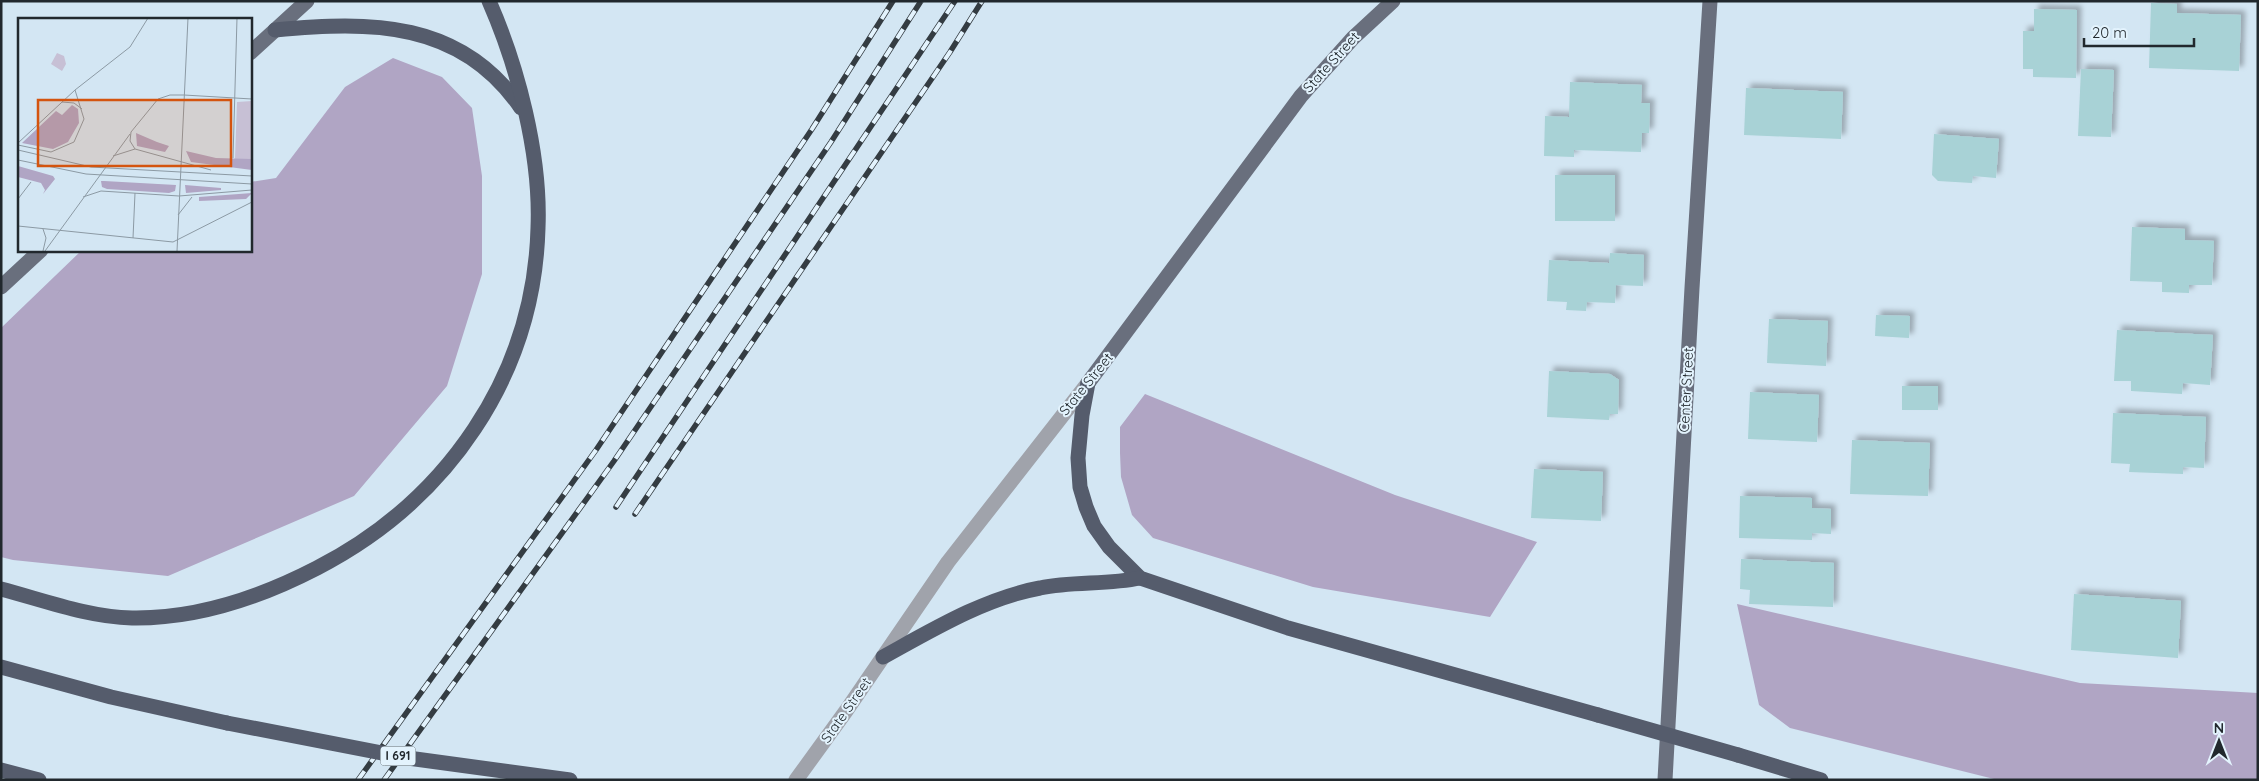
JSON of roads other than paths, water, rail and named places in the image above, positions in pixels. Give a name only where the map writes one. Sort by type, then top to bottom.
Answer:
[{"type":"highway","points":[[1,589],[101,615],[131,618],[199,612],[269,591],[322,565],[376,532],[418,498],[455,458],[485,412],[504,372],[523,319],[533,280],[538,226],[535,174],[525,114],[510,55],[489,1]]},
{"type":"highway","points":[[275,30],[353,27],[398,29],[424,34],[484,67],[505,88],[525,114]]},
{"type":"highway","points":[[1088,383],[1082,415],[1078,458],[1078,478],[1082,495],[1089,517],[1101,536],[1118,557],[1140,578]]},
{"type":"highway","points":[[883,657],[960,617],[1018,593],[1062,584],[1140,578],[1288,628],[1738,754],[1821,780]]},
{"type":"highway","name":"I 691","points":[[1,667],[111,697],[227,723],[408,758],[570,780]]},
{"type":"highway","points":[[1,770],[39,780]]},
{"type":"main road","points":[[251,53],[307,1]]},
{"type":"main road","name":"State Street","points":[[1088,383],[1301,96],[1347,43],[1393,1]]},
{"type":"main road","name":"Center Street","points":[[1665,780],[1691,298],[1710,1]]},
{"type":"main road","points":[[1,287],[40,251]]},
{"type":"street","name":"State Street","points":[[796,780],[948,562],[1088,383]]},
{"type":"railway","points":[[358,780],[596,450],[812,129],[893,1]]},
{"type":"railway","points":[[384,780],[614,461],[831,142],[921,1]]},
{"type":"railway","points":[[616,507],[955,1]]},
{"type":"railway","points":[[635,514],[950,52],[982,1]]}]
